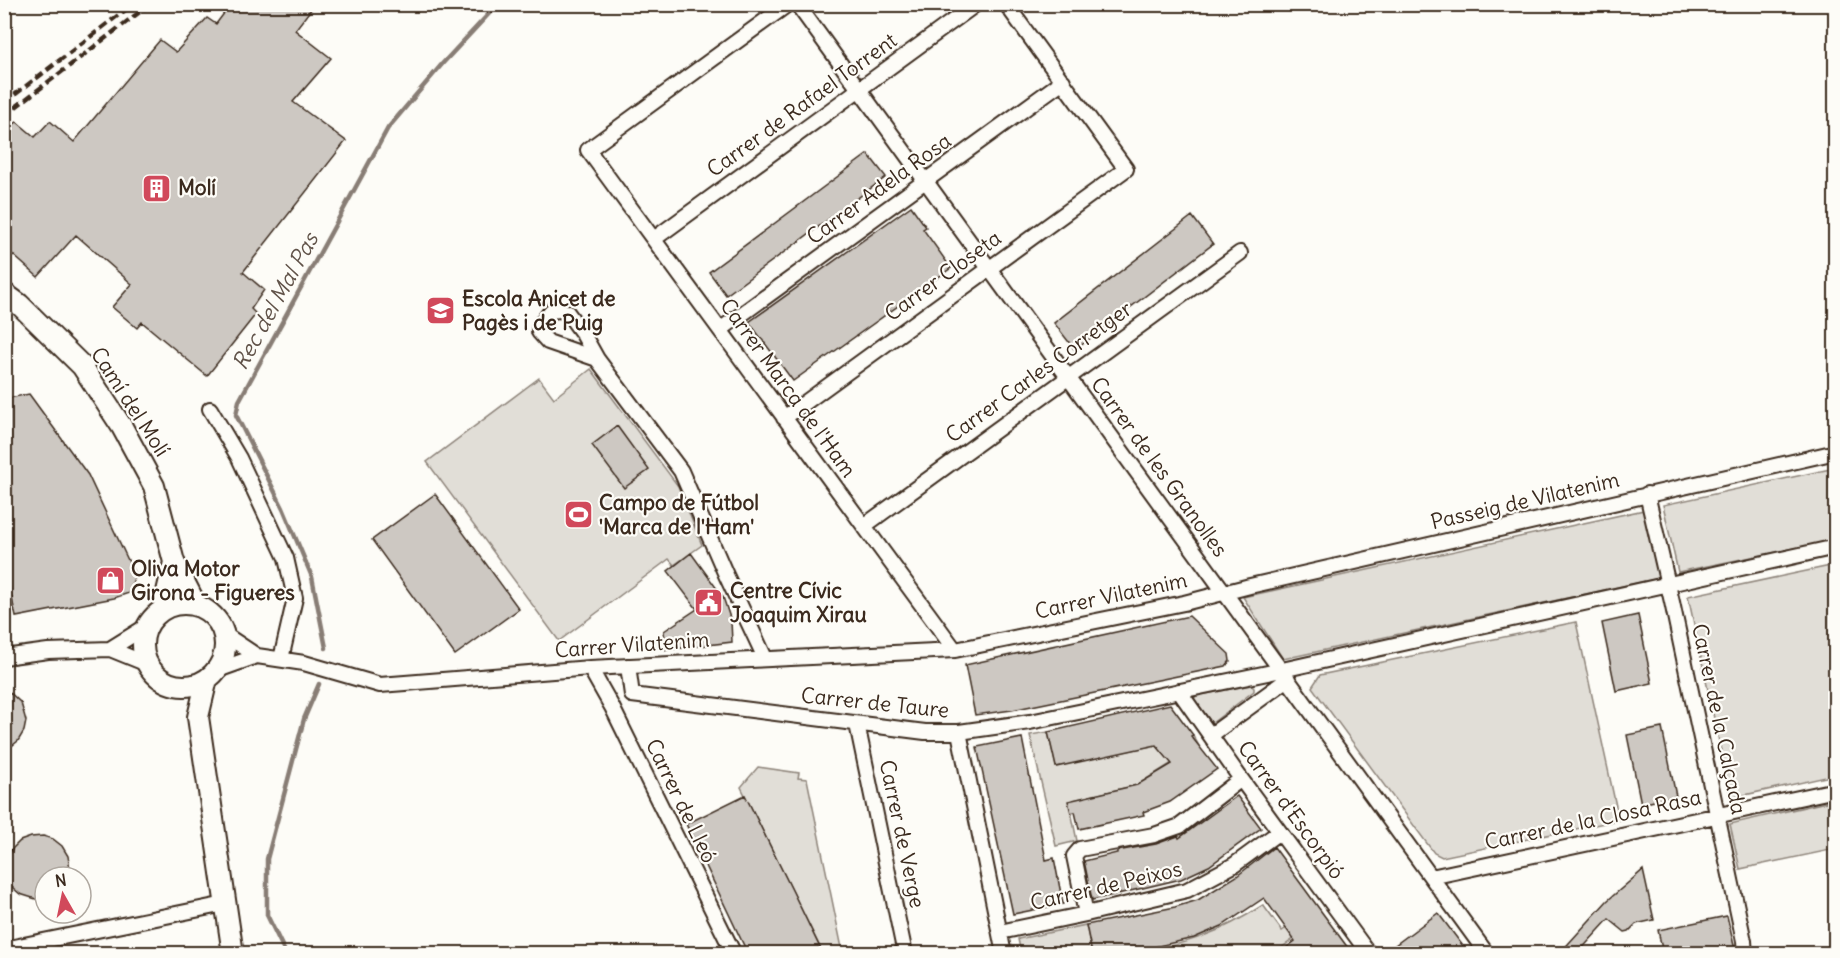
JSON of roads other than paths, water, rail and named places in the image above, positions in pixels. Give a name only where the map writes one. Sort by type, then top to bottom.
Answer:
[{"type":"main road","name":"Camí del Molí","points":[[4,293],[19,304],[82,366],[122,427],[154,486],[174,562],[196,605]]},
{"type":"main road","name":"Camí del Molí","points":[[163,609],[174,562]]},
{"type":"main road","points":[[175,604],[196,605],[215,618],[224,634],[225,650],[220,665],[211,675],[194,685],[174,685],[158,677],[147,664],[142,641],[147,626],[163,609],[175,604]]},
{"type":"main road","points":[[211,675],[198,717],[233,954]]},
{"type":"main road","points":[[174,685],[198,717]]},
{"type":"street","name":"Carrer Marca de l'Ham","points":[[788,4],[588,150],[955,650]]},
{"type":"street","name":"Carrer de les Granolles","points":[[797,4],[1487,954]]},
{"type":"street","name":"Carrer de Rafael Torrent","points":[[654,239],[976,4]]},
{"type":"street","points":[[1006,4],[1062,81]]},
{"type":"street","name":"Carrer Closeta","points":[[784,418],[1126,169],[1062,81]]},
{"type":"street","name":"Carrer Adela Rosa","points":[[720,330],[1062,81]]},
{"type":"street","name":"Carrer Carles Corretger","points":[[864,526],[1240,253]]},
{"type":"street","points":[[597,359],[681,471],[765,658]]},
{"type":"street","points":[[210,409],[239,458],[286,558],[295,598],[281,659]]},
{"type":"street","name":"Passeig de Vilatenim","points":[[1224,592],[1836,452]]},
{"type":"street","name":"Carrer de la Calçada","points":[[1647,494],[1718,815],[1745,954]]},
{"type":"street","points":[[1211,735],[1285,675],[1836,547]]},
{"type":"street","name":"Carrer Vilatenim","points":[[224,634],[257,656],[327,668],[380,685],[590,668],[955,650],[1173,605],[1224,592]]},
{"type":"street","points":[[110,649],[147,626]]},
{"type":"street","points":[[4,657],[48,651],[110,649],[147,664]]},
{"type":"street","name":"Carrer Vilatenim","points":[[211,675],[257,656]]},
{"type":"street","points":[[612,708],[632,695],[628,666]]},
{"type":"street","name":"Carrer de Lleó","points":[[590,668],[734,954]]},
{"type":"street","name":"Carrer de Taure","points":[[632,695],[925,732],[959,732],[1030,722],[1179,691],[1285,675]]},
{"type":"street","name":"Carrer d'Escorpió","points":[[1179,691],[1368,954]]},
{"type":"street","name":"Carrer de Verge","points":[[857,724],[905,954]]},
{"type":"street","points":[[959,732],[1004,954]]},
{"type":"street","points":[[1086,915],[1074,856],[1080,849],[1154,835],[1180,826],[1241,780]]},
{"type":"street","name":"Carrer de la Closa Rasa","points":[[1431,877],[1836,790]]},
{"type":"street","name":"Carrer de Peixos","points":[[1000,932],[1086,915],[1187,890],[1234,865],[1279,832]]},
{"type":"street","points":[[4,949],[225,904]]},
{"type":"waterway","name":"Rec del Mal Pas","points":[[326,648],[312,577],[283,508],[236,415],[239,401],[388,128],[443,63],[498,4]]},
{"type":"waterway","name":"Rec del Mal Pas","points":[[286,954],[267,915],[267,859],[304,719],[319,684]]},
{"type":"railway","points":[[4,103],[133,4]]},
{"type":"railway","points":[[4,116],[150,4]]},
{"type":"place","name":"Molí","points":[[157,188]]},
{"type":"place","name":"Escola Anicet de Pagès i de Puig","points":[[441,311]]},
{"type":"place","name":"Campo de Fútbol 'Marca de l'Ham'","points":[[578,515]]},
{"type":"place","name":"Oliva Motor Girona - Figueres","points":[[110,581]]},
{"type":"place","name":"Centre Cívic Joaquim Xirau","points":[[709,603]]}]
